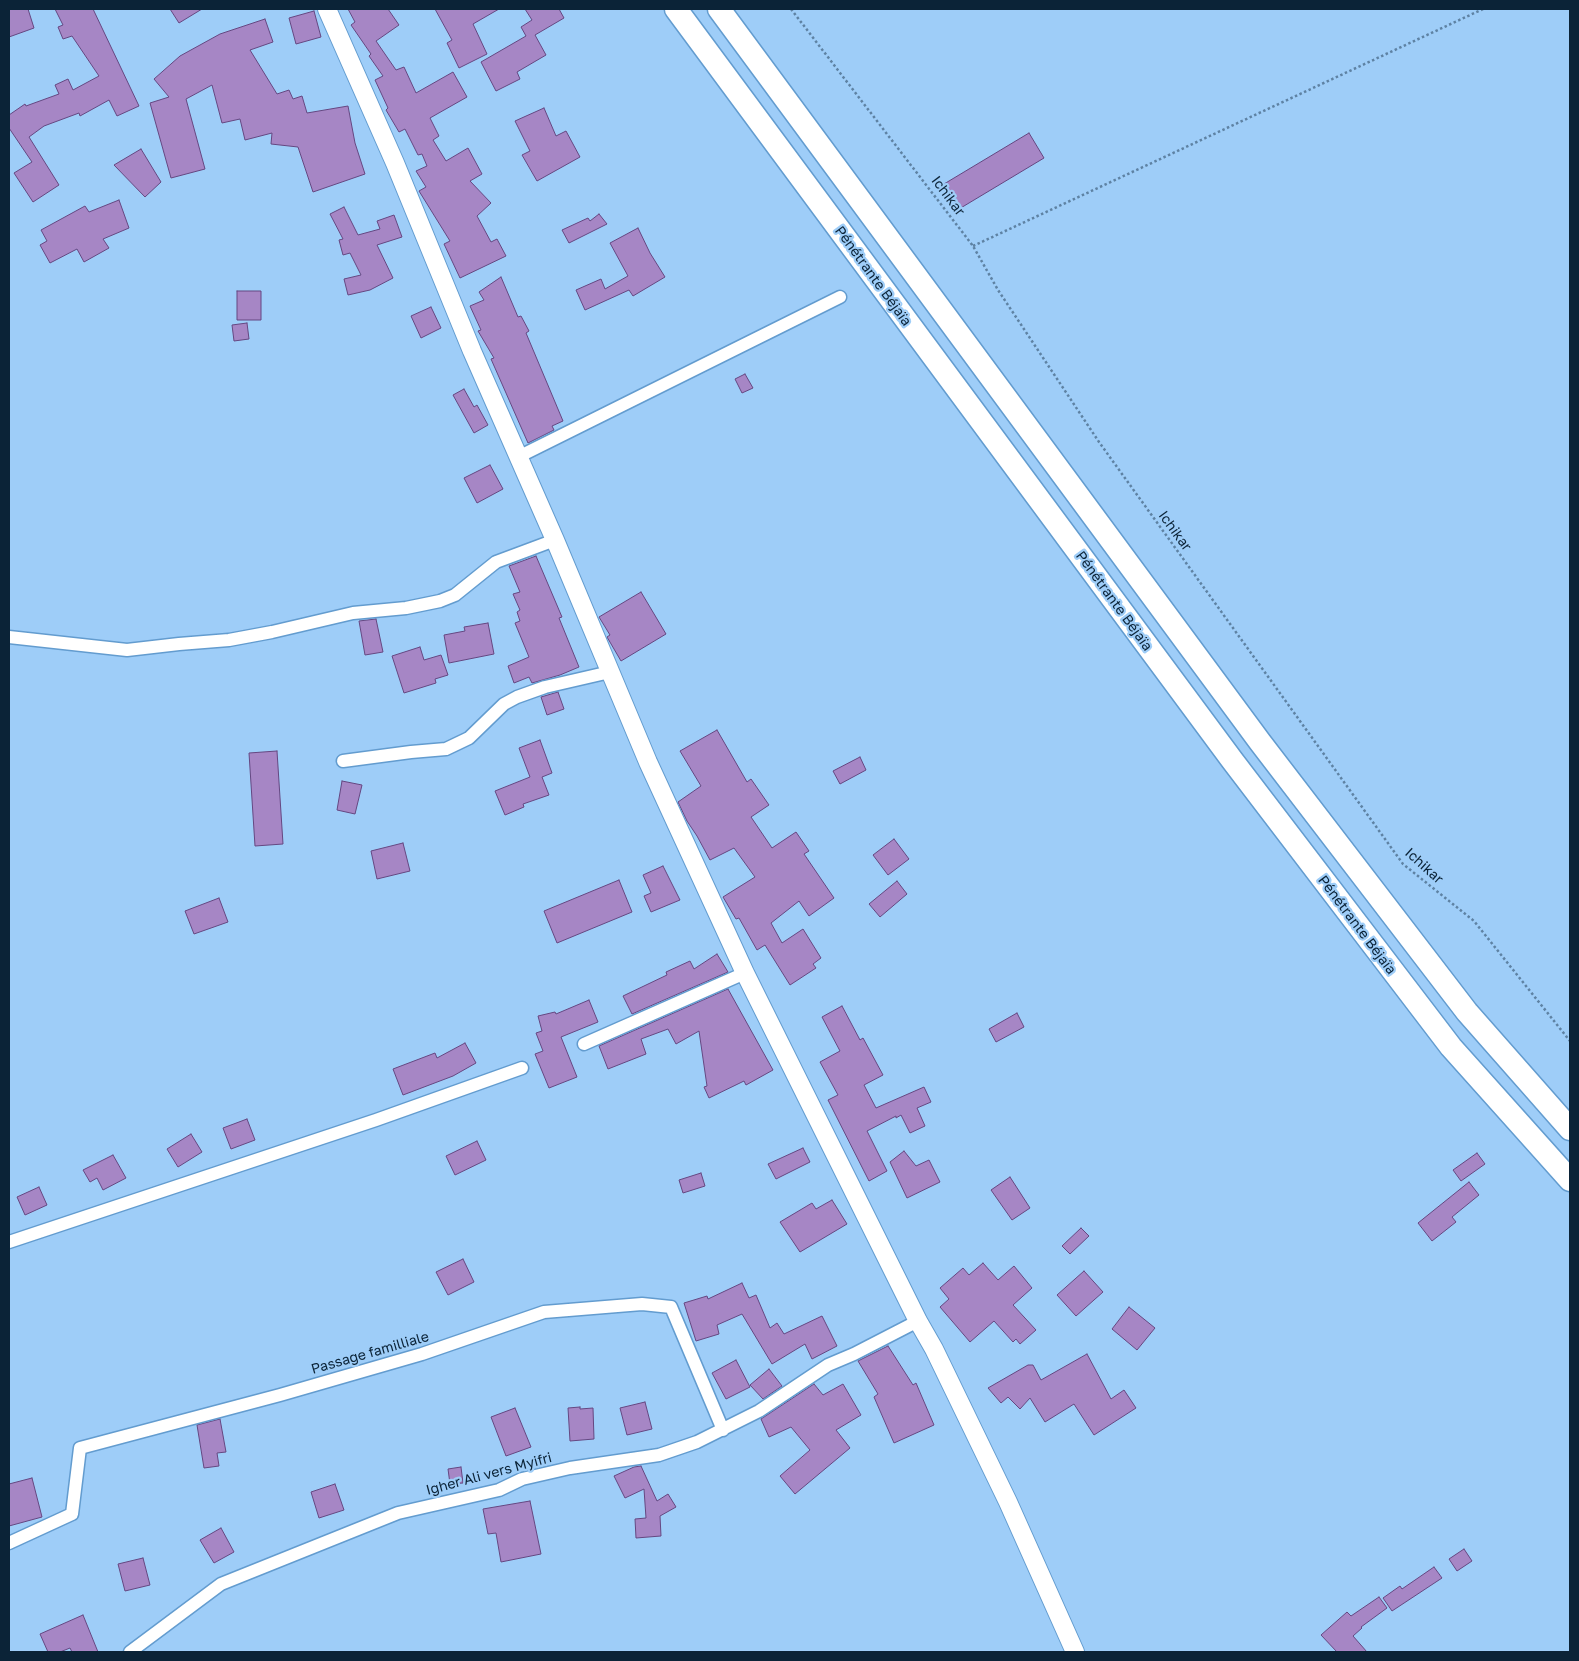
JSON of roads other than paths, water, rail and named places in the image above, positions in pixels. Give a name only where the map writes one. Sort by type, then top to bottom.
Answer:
[{"type":"highway","name":"Pénétrante Béjaïa","points":[[676,9],[1232,760],[1451,1047],[1570,1180]]},
{"type":"highway","points":[[719,9],[1260,742],[1467,1012],[1570,1129]]},
{"type":"main road","points":[[327,9],[396,163],[472,351],[555,540],[648,762],[745,973],[918,1321],[934,1349],[1004,1493],[1075,1652]]},
{"type":"street","points":[[518,457],[840,297]]},
{"type":"street","points":[[9,637],[128,650],[229,640],[353,613],[406,608],[440,602],[455,595],[496,562],[555,540]]},
{"type":"street","points":[[344,761],[411,752],[446,750],[469,738],[504,704],[517,697],[545,687],[610,672]]},
{"type":"street","points":[[584,1044],[745,973]]},
{"type":"street","points":[[9,1242],[376,1120],[522,1068]]},
{"type":"street","name":"Passage familliale","points":[[9,1543],[72,1514],[80,1448],[280,1395],[422,1354],[544,1312],[642,1304],[671,1307],[722,1430]]},
{"type":"street","name":"Igher Ali vers Myifri","points":[[130,1652],[221,1584],[398,1514],[499,1490],[522,1479],[570,1468],[659,1455],[697,1442],[759,1411],[828,1365],[854,1354],[918,1321]]}]
